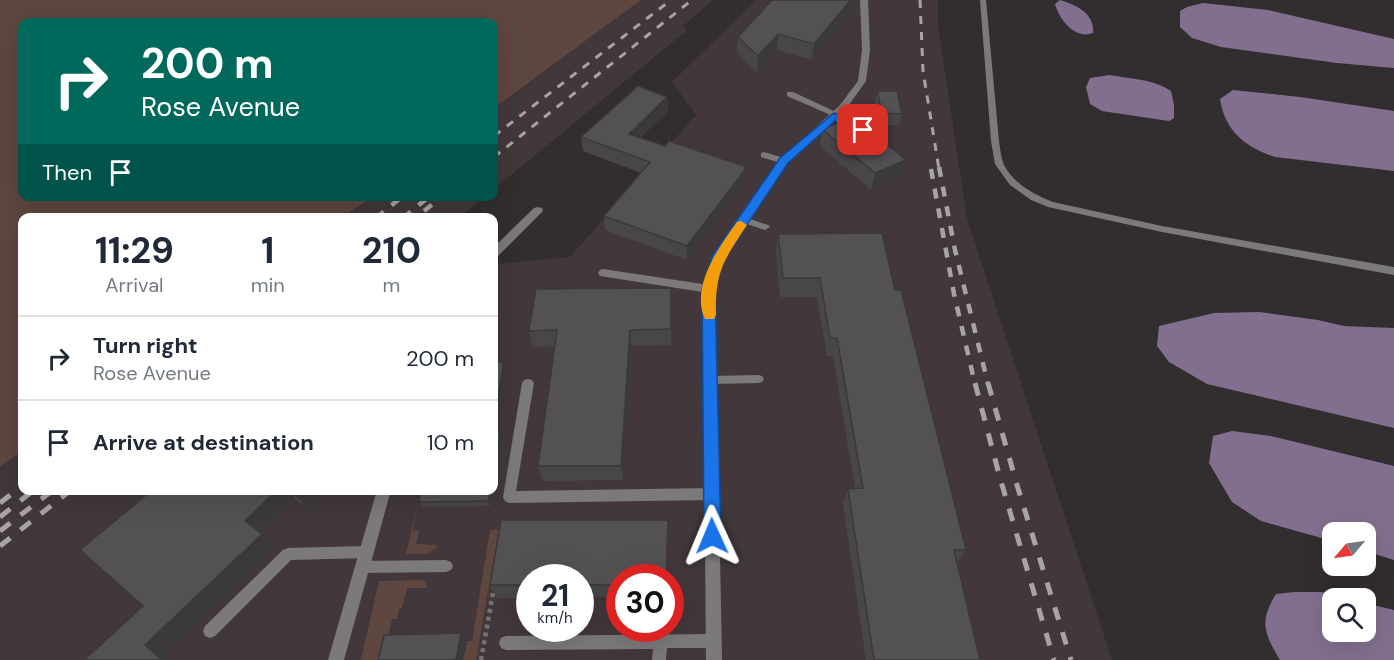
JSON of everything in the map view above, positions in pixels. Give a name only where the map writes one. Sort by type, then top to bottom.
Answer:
[{"type":"street","points":[[714,660],[709,289],[718,259],[784,161],[837,117],[863,78],[866,43],[864,0]]},
{"type":"street","points":[[498,249],[538,210]]},
{"type":"street","points":[[336,660],[383,495]]},
{"type":"lane","points":[[983,0],[999,164],[1013,183],[1034,198],[1051,205],[1162,230],[1394,271]]},
{"type":"lane","points":[[790,94],[837,117]]},
{"type":"lane","points":[[764,155],[784,161]]},
{"type":"lane","points":[[744,220],[765,227]]},
{"type":"lane","points":[[603,273],[709,289]]},
{"type":"lane","points":[[711,380],[758,379]]},
{"type":"lane","points":[[528,383],[509,497],[712,494]]},
{"type":"lane","points":[[210,631],[288,554],[366,552]]},
{"type":"lane","points":[[362,567],[446,566]]},
{"type":"lane","points":[[684,641],[714,641]]},
{"type":"lane","points":[[506,643],[606,642]]},
{"type":"lane","points":[[659,660],[660,642]]},
{"type":"path","points":[[481,660],[495,579]]},
{"type":"shaded area","points":[[0,0],[641,0],[498,105],[498,18],[18,18],[18,201],[366,201],[349,213],[18,213],[18,454],[0,467]]},
{"type":"shaded area","points":[[641,0],[713,0],[683,26],[686,31],[498,186],[498,105]]},
{"type":"shaded area","points":[[756,0],[938,0],[938,26],[967,219],[1112,660],[0,660],[0,467],[18,454],[18,495],[498,495],[498,264],[570,257],[696,115],[672,82]]},
{"type":"shaded area","points":[[1060,0],[1084,11],[1091,21],[1093,33],[1080,34],[1064,22],[1055,4]]},
{"type":"shaded area","points":[[1203,3],[1268,10],[1394,39],[1394,68],[1337,63],[1221,47],[1192,38],[1180,27],[1180,11]]},
{"type":"shaded area","points":[[1110,75],[1150,82],[1171,91],[1174,118],[1169,121],[1102,111],[1090,104],[1086,87],[1090,78]]},
{"type":"shaded area","points":[[1233,90],[1394,111],[1394,171],[1275,157],[1254,148],[1238,136],[1226,120],[1220,99]]},
{"type":"shaded area","points":[[366,201],[480,201],[464,213],[350,213]]},
{"type":"shaded area","points":[[1259,312],[1344,326],[1394,328],[1394,428],[1207,384],[1169,362],[1157,346],[1159,326],[1214,313]]},
{"type":"shaded area","points":[[1232,431],[1271,436],[1394,466],[1394,560],[1376,554],[1376,522],[1322,522],[1322,538],[1261,521],[1232,502],[1209,463],[1213,436]]},
{"type":"shaded area","points":[[417,507],[413,531],[419,531],[416,544],[437,545],[435,549],[426,554],[406,554]]},
{"type":"shaded area","points":[[499,529],[476,660],[463,660],[467,641],[472,641],[490,530]]},
{"type":"shaded area","points":[[423,580],[427,588],[407,588],[397,619],[392,619],[387,642],[387,660],[361,660],[379,581]]},
{"type":"shaded area","points":[[1322,592],[1322,642],[1376,642],[1376,606],[1394,610],[1394,660],[1280,660],[1267,635],[1266,627],[1267,612],[1276,594]]},
{"type":"building","points":[[772,0],[851,0],[814,44],[778,34],[758,56],[738,37]]},
{"type":"building","points":[[638,86],[667,97],[629,134],[665,146],[669,141],[747,167],[687,246],[604,216],[650,162],[581,137]]},
{"type":"building","points":[[877,91],[897,91],[902,114],[882,113]]},
{"type":"building","points":[[853,117],[906,160],[875,173],[822,129]]},
{"type":"building","points":[[882,233],[895,290],[901,290],[966,550],[954,550],[980,660],[874,660],[848,489],[863,488],[837,338],[830,338],[820,278],[783,278],[778,234]]},
{"type":"building","points":[[671,288],[671,329],[630,330],[621,466],[538,466],[557,330],[529,331],[536,289]]},
{"type":"building","points":[[498,362],[504,362],[498,396]]},
{"type":"building","points":[[146,495],[272,495],[245,521],[262,534],[145,645],[162,660],[84,660],[143,606],[80,550]]},
{"type":"building","points":[[420,495],[489,495],[488,501],[419,502]]},
{"type":"building","points":[[501,520],[668,520],[666,564],[606,564],[606,585],[594,585],[594,564],[516,564],[516,585],[490,585]]},
{"type":"building","points":[[461,633],[456,660],[378,660],[384,635]]},
{"type":"railway","points":[[498,133],[671,0]]},
{"type":"railway","points":[[498,154],[692,0]]},
{"type":"railway","points":[[920,0],[923,71],[939,169]]},
{"type":"railway","points":[[939,167],[955,250],[988,384]]},
{"type":"railway","points":[[931,169],[954,294],[975,384]]},
{"type":"railway","points":[[382,213],[397,201]]},
{"type":"railway","points":[[409,213],[424,201]]},
{"type":"railway","points":[[424,211],[437,201]]},
{"type":"railway","points":[[975,383],[1000,478],[1054,660]]},
{"type":"railway","points":[[988,383],[1071,660]]},
{"type":"railway","points":[[0,503],[18,489]]},
{"type":"railway","points":[[0,517],[28,495]]},
{"type":"railway","points":[[0,531],[47,495]]},
{"type":"railway","points":[[0,546],[65,495]]},
{"type":"slow traffic","points":[[709,315],[709,289],[718,259],[741,225]]},
{"type":"route","points":[[712,536],[709,289],[718,259],[784,161],[834,116],[863,130]]}]
